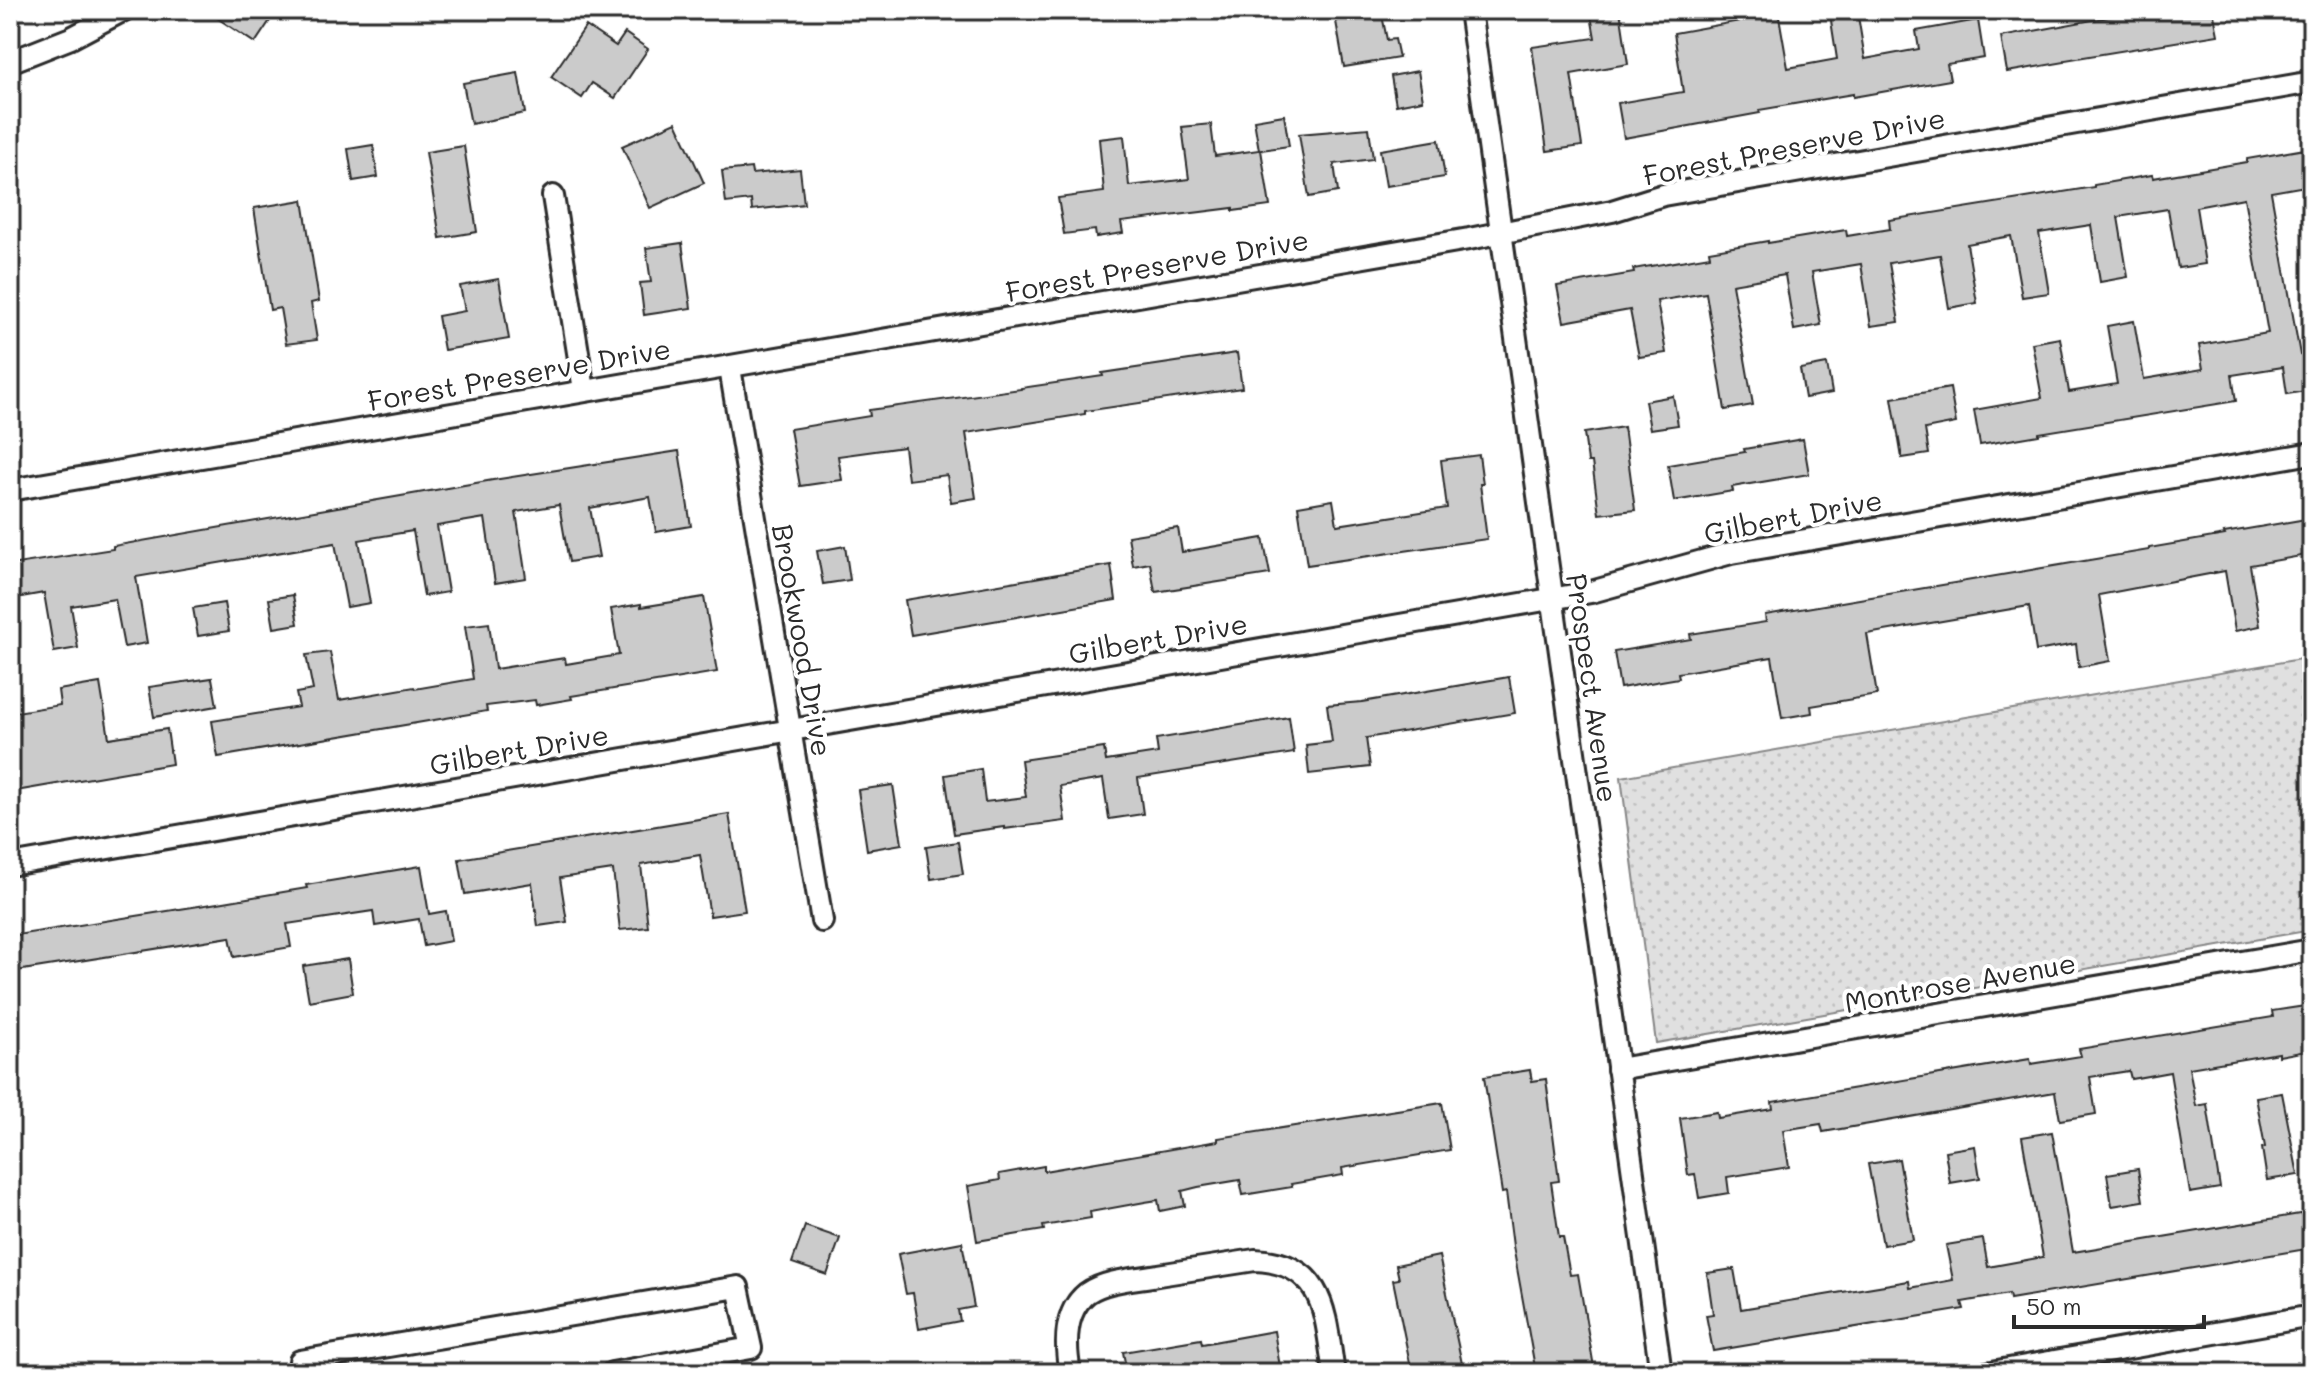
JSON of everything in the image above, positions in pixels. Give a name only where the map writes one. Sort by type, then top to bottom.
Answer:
[{"type":"street","points":[[10,62],[71,38],[124,10]]},
{"type":"street","name":"Prospect Avenue","points":[[1470,10],[1661,1373]]},
{"type":"street","name":"Forest Preserve Drive","points":[[10,490],[584,390],[730,368],[1502,232],[1612,211],[1663,195],[2312,82]]},
{"type":"street","points":[[553,196],[584,390]]},
{"type":"street","name":"Brookwood Drive","points":[[730,368],[822,921]]},
{"type":"street","name":"Gilbert Drive","points":[[10,865],[1591,592],[1731,553],[2312,453]]},
{"type":"street","name":"Montrose Avenue","points":[[1618,1069],[2312,950]]},
{"type":"street","points":[[1070,1373],[1066,1352],[1067,1330],[1079,1302],[1088,1292],[1103,1286],[1255,1260],[1274,1261],[1297,1270],[1311,1282],[1321,1300],[1334,1373]]},
{"type":"street","points":[[302,1373],[300,1361],[738,1287],[751,1348],[612,1373]]},
{"type":"street","points":[[1986,1373],[2312,1316]]},
{"type":"shaded area","points":[[2312,657],[2312,930],[1656,1043],[1621,777]]},
{"type":"building","points":[[205,10],[277,10],[255,43]]},
{"type":"building","points":[[1334,10],[1381,10],[1387,40],[1395,39],[1399,58],[1344,67]]},
{"type":"building","points":[[1590,10],[1620,10],[1628,64],[1571,74],[1582,146],[1547,151],[1532,47],[1595,38]]},
{"type":"building","points":[[1857,10],[1865,59],[1919,49],[1916,31],[1978,20],[1984,58],[1947,64],[1950,80],[1759,110],[1760,113],[1624,138],[1618,103],[1683,92],[1674,33],[1778,11],[1788,68],[1837,59],[1830,14]]},
{"type":"building","points":[[2146,10],[2213,10],[2218,35],[2007,72],[2001,37]]},
{"type":"building","points":[[586,26],[616,46],[625,33],[648,49],[615,98],[592,83],[582,98],[551,77]]},
{"type":"building","points":[[1418,71],[1423,100],[1396,105],[1391,76]]},
{"type":"building","points":[[518,73],[525,113],[471,124],[463,83]]},
{"type":"building","points":[[1284,115],[1289,146],[1261,150],[1270,206],[1121,222],[1123,233],[1096,237],[1095,230],[1064,234],[1058,198],[1104,192],[1099,139],[1124,136],[1129,186],[1189,179],[1182,127],[1211,124],[1215,156],[1259,150],[1254,120]]},
{"type":"building","points":[[676,122],[704,183],[650,208],[622,146]]},
{"type":"building","points":[[1369,128],[1373,159],[1334,164],[1338,192],[1309,197],[1299,134]]},
{"type":"building","points":[[1439,140],[1445,177],[1386,186],[1380,150]]},
{"type":"building","points":[[373,145],[378,177],[353,181],[348,149]]},
{"type":"building","points":[[464,146],[477,232],[440,238],[426,152]]},
{"type":"building","points":[[2305,149],[2311,185],[2271,192],[2300,355],[2312,353],[2312,390],[2287,394],[2283,367],[2232,375],[2236,401],[1980,445],[1974,410],[2042,398],[2032,343],[2060,338],[2069,392],[2117,384],[2107,326],[2134,321],[2144,379],[2203,369],[2199,345],[2268,333],[2244,198],[2196,207],[2205,264],[2178,268],[2168,209],[2118,217],[2128,277],[2100,282],[2091,225],[2039,233],[2049,293],[2022,297],[2011,236],[1967,244],[1977,303],[1949,308],[1940,255],[1889,263],[1899,322],[1871,326],[1861,264],[1812,272],[1821,325],[1794,330],[1785,275],[1732,284],[1753,405],[1725,410],[1706,293],[1657,301],[1666,353],[1639,357],[1630,310],[1564,322],[1557,286],[1710,256],[1709,251],[1846,230],[1847,236],[1890,229],[1889,220],[2247,162],[2247,159]]},
{"type":"building","points":[[751,168],[752,174],[800,169],[804,204],[752,210],[751,200],[726,203],[722,171]]},
{"type":"building","points":[[303,200],[319,301],[311,303],[317,340],[286,344],[280,308],[270,310],[254,208]]},
{"type":"building","points":[[682,243],[691,308],[644,315],[640,283],[651,282],[646,248]]},
{"type":"building","points":[[499,279],[509,339],[444,350],[438,316],[465,311],[460,286]]},
{"type":"building","points":[[1237,353],[1242,388],[1085,411],[1085,414],[966,433],[976,498],[951,502],[947,475],[908,480],[904,447],[838,456],[842,480],[800,486],[790,429],[870,416],[869,410],[1021,389],[1103,376],[1102,373]]},
{"type":"building","points":[[1827,364],[1832,393],[1805,398],[1800,369]]},
{"type":"building","points":[[1950,388],[1956,423],[1925,429],[1929,454],[1902,458],[1892,398]]},
{"type":"building","points":[[1673,396],[1678,425],[1650,429],[1645,401]]},
{"type":"building","points":[[1624,427],[1635,510],[1599,514],[1592,462],[1588,462],[1584,433]]},
{"type":"building","points":[[1803,439],[1809,474],[1674,501],[1668,465]]},
{"type":"building","points":[[679,451],[691,526],[656,532],[650,497],[590,508],[599,557],[569,562],[559,505],[516,512],[526,578],[495,583],[485,518],[437,526],[448,592],[424,596],[413,531],[359,540],[370,603],[347,607],[335,543],[136,577],[147,643],[124,647],[115,599],[71,606],[78,648],[54,652],[44,593],[10,599],[10,565],[493,480]]},
{"type":"building","points":[[1479,455],[1487,539],[1307,565],[1298,506],[1333,500],[1337,525],[1447,508],[1441,460]]},
{"type":"building","points":[[2312,518],[2312,554],[2250,565],[2260,626],[2235,631],[2225,571],[2099,595],[2110,661],[2079,667],[2076,644],[2036,651],[2029,606],[1867,634],[1877,695],[1811,706],[1812,713],[1782,718],[1772,657],[1678,673],[1679,678],[1620,688],[1614,652],[1691,639],[1690,634],[1766,622],[1765,615],[2149,550]]},
{"type":"building","points":[[1178,528],[1182,552],[1263,538],[1270,574],[1155,592],[1150,563],[1133,566],[1128,536]]},
{"type":"building","points":[[845,546],[850,580],[823,584],[817,551]]},
{"type":"building","points":[[1111,565],[1116,600],[911,635],[905,600]]},
{"type":"building","points":[[293,595],[298,624],[274,628],[269,599]]},
{"type":"building","points":[[704,597],[717,672],[571,696],[572,699],[536,705],[535,700],[486,706],[487,711],[218,757],[212,721],[299,707],[296,693],[313,690],[306,655],[330,652],[339,700],[415,689],[473,679],[465,626],[489,623],[495,669],[565,658],[566,664],[619,655],[611,609]]},
{"type":"building","points":[[224,603],[229,631],[198,636],[193,608]]},
{"type":"building","points":[[1509,677],[1515,713],[1366,738],[1370,767],[1309,774],[1306,745],[1332,742],[1327,705]]},
{"type":"building","points":[[212,678],[217,706],[154,717],[149,687]]},
{"type":"building","points":[[100,683],[109,738],[167,729],[172,764],[10,792],[10,713],[60,705],[58,690]]},
{"type":"building","points":[[1289,717],[1294,753],[1138,778],[1143,814],[1109,819],[1103,779],[1060,786],[1065,821],[954,834],[945,775],[981,769],[985,802],[1026,797],[1021,760],[1104,748],[1106,761],[1158,753],[1156,739]]},
{"type":"building","points":[[893,785],[902,844],[867,850],[858,790]]},
{"type":"building","points":[[729,814],[745,911],[710,916],[700,855],[641,865],[648,927],[620,930],[613,870],[560,878],[567,922],[538,926],[532,883],[465,894],[459,859]]},
{"type":"building","points":[[958,842],[963,874],[931,879],[926,847]]},
{"type":"building","points":[[421,866],[429,914],[446,911],[451,941],[424,946],[419,919],[375,926],[373,911],[287,924],[291,947],[234,957],[230,937],[10,972],[10,936],[307,888],[306,885]]},
{"type":"building","points":[[348,959],[353,993],[309,1001],[303,966]]},
{"type":"building","points":[[2312,1005],[2312,1050],[2189,1068],[2196,1106],[2207,1104],[2220,1188],[2190,1193],[2170,1072],[2131,1079],[2129,1071],[2090,1077],[2096,1114],[2060,1120],[2055,1092],[1823,1132],[1821,1124],[1783,1130],[1789,1167],[1727,1177],[1729,1193],[1699,1198],[1695,1174],[1688,1175],[1680,1118],[1717,1112],[1718,1118],[1773,1109],[1772,1102],[2030,1059],[2031,1064],[2081,1056],[2079,1049],[2273,1017],[2272,1011]]},
{"type":"building","points":[[1530,1070],[1532,1081],[1546,1079],[1559,1181],[1551,1182],[1559,1237],[1563,1237],[1570,1275],[1578,1274],[1595,1373],[1536,1373],[1484,1077]]},
{"type":"building","points":[[2282,1093],[2298,1175],[2267,1180],[2256,1097]]},
{"type":"building","points":[[1442,1103],[1450,1150],[1342,1168],[1343,1175],[1243,1195],[1240,1180],[1198,1187],[1182,1191],[1185,1206],[1160,1211],[1158,1200],[1145,1202],[1090,1212],[1091,1218],[1043,1226],[1044,1230],[977,1241],[968,1186],[1000,1180],[999,1174],[1044,1166],[1044,1171],[1218,1141],[1218,1138]]},
{"type":"building","points":[[2052,1132],[2073,1252],[2312,1212],[2312,1248],[2010,1299],[2009,1294],[1962,1302],[1964,1309],[1713,1351],[1706,1315],[1713,1314],[1707,1273],[1734,1269],[1741,1309],[1909,1281],[1910,1288],[1953,1280],[1946,1245],[1983,1239],[1988,1267],[2043,1257],[2022,1137]]},
{"type":"building","points":[[1975,1146],[1980,1178],[1950,1183],[1945,1151]]},
{"type":"building","points":[[1899,1159],[1913,1240],[1883,1245],[1868,1164]]},
{"type":"building","points":[[2138,1169],[2143,1201],[2112,1206],[2107,1174]]},
{"type":"building","points":[[805,1226],[840,1238],[827,1275],[792,1263]]},
{"type":"building","points":[[962,1242],[974,1307],[958,1310],[960,1321],[919,1329],[913,1293],[906,1294],[898,1254]]},
{"type":"building","points":[[1439,1256],[1464,1373],[1412,1373],[1393,1280],[1399,1279],[1396,1265]]},
{"type":"building","points":[[1274,1331],[1281,1373],[1127,1373],[1123,1352],[1201,1339],[1202,1344]]}]
